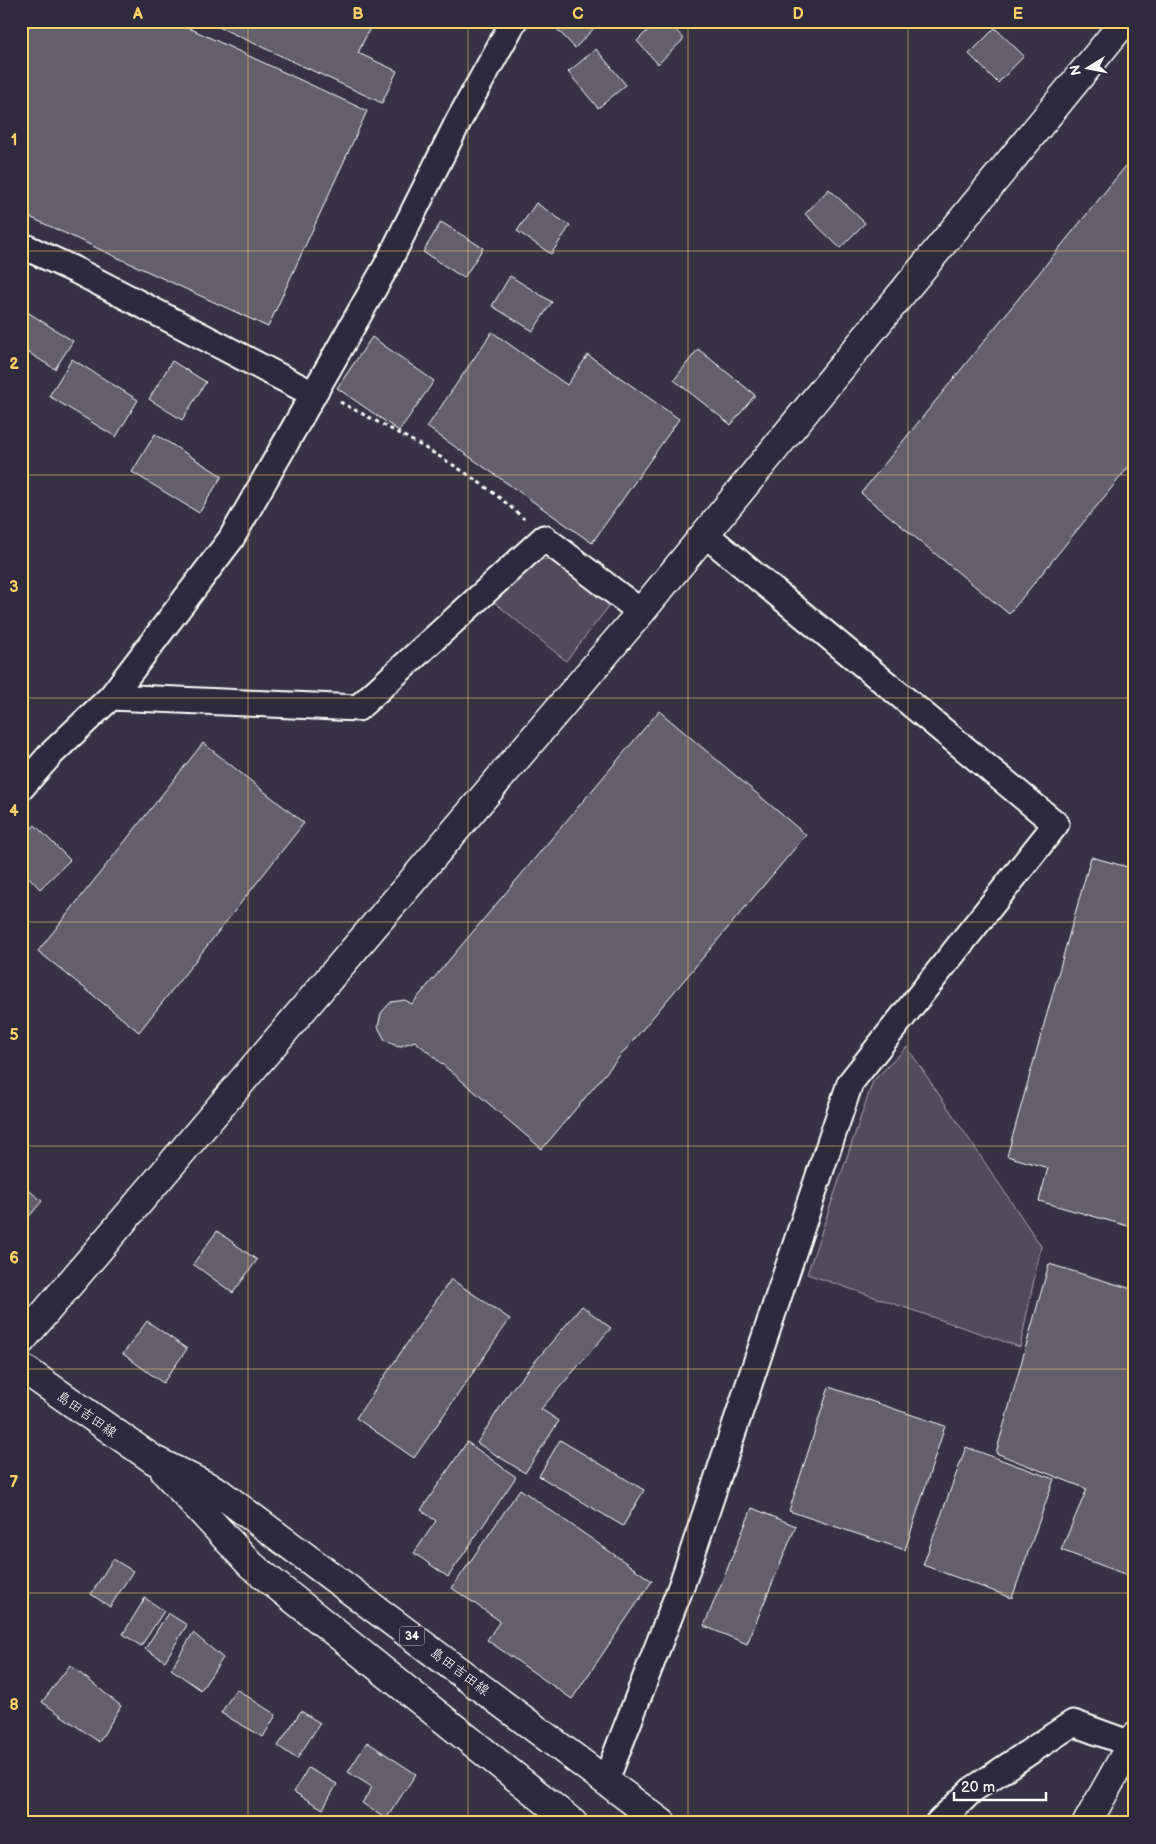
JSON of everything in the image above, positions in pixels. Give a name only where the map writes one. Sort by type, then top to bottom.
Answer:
[{"type":"street","points":[[21,788],[52,754],[111,697],[231,539],[387,265],[458,120],[514,21]]},
{"type":"street","points":[[21,1341],[641,612],[1125,21]]},
{"type":"street","points":[[21,245],[75,270],[314,392]]},
{"type":"street","points":[[606,1780],[682,1584],[850,1083],[1056,824],[705,534]]},
{"type":"street","points":[[111,697],[358,708],[544,538],[641,612]]},
{"type":"street","name":"島田吉田線","points":[[21,1367],[154,1460],[217,1491],[662,1823]]},
{"type":"street","name":"島田吉田線","points":[[154,1460],[251,1565],[573,1823]]},
{"type":"street","points":[[938,1823],[972,1790],[1073,1723],[1133,1740],[1087,1823]]},
{"type":"path","points":[[314,392],[421,445],[503,499],[544,538]]},
{"type":"shaded area","points":[[564,557],[613,601],[566,661],[494,602],[530,561]]},
{"type":"shaded area","points":[[907,1047],[1041,1246],[1020,1347],[807,1274],[873,1081]]},
{"type":"building","points":[[21,21],[174,21],[367,111],[268,327],[21,213]]},
{"type":"building","points":[[206,21],[373,21],[358,53],[397,71],[382,103]]},
{"type":"building","points":[[557,21],[600,22],[575,48],[553,25]]},
{"type":"building","points":[[657,21],[667,21],[684,39],[658,64],[637,41]]},
{"type":"building","points":[[995,28],[1024,56],[998,83],[969,54]]},
{"type":"building","points":[[596,49],[626,85],[598,108],[568,72]]},
{"type":"building","points":[[1129,162],[1135,167],[1135,459],[1009,614],[861,493]]},
{"type":"building","points":[[829,189],[865,223],[840,248],[805,214]]},
{"type":"building","points":[[536,203],[570,226],[551,254],[517,231]]},
{"type":"building","points":[[441,222],[483,248],[464,278],[423,252]]},
{"type":"building","points":[[510,276],[552,302],[533,331],[492,306]]},
{"type":"building","points":[[21,308],[73,341],[55,369],[21,348]]},
{"type":"building","points":[[492,332],[567,385],[588,355],[679,419],[592,543],[427,427]]},
{"type":"building","points":[[372,337],[434,381],[399,431],[337,388]]},
{"type":"building","points":[[698,349],[755,395],[731,425],[674,380]]},
{"type":"building","points":[[72,359],[138,400],[116,437],[49,396]]},
{"type":"building","points":[[172,361],[206,382],[182,420],[149,399]]},
{"type":"building","points":[[155,434],[222,476],[199,513],[132,472]]},
{"type":"building","points":[[659,711],[806,835],[542,1149],[415,1041],[398,1047],[385,1040],[378,1027],[381,1013],[391,1002],[405,1000],[412,1004]]},
{"type":"building","points":[[203,743],[304,823],[139,1032],[38,951]]},
{"type":"building","points":[[35,825],[70,860],[40,889],[21,869],[21,839]]},
{"type":"building","points":[[1091,857],[1135,869],[1135,1228],[1039,1201],[1048,1168],[1007,1156]]},
{"type":"building","points":[[21,1184],[42,1201],[21,1226]]},
{"type":"building","points":[[217,1231],[257,1260],[233,1293],[193,1264]]},
{"type":"building","points":[[1049,1264],[1135,1290],[1135,1578],[1061,1550],[1087,1489],[996,1453]]},
{"type":"building","points":[[451,1279],[510,1319],[414,1458],[356,1418]]},
{"type":"building","points":[[582,1306],[611,1328],[541,1409],[559,1421],[525,1473],[477,1443],[511,1390]]},
{"type":"building","points":[[147,1321],[187,1349],[163,1383],[123,1354]]},
{"type":"building","points":[[829,1387],[945,1426],[905,1550],[789,1511]]},
{"type":"building","points":[[560,1440],[644,1490],[623,1526],[539,1476]]},
{"type":"building","points":[[467,1442],[516,1477],[448,1577],[414,1553],[436,1521],[421,1510]]},
{"type":"building","points":[[966,1447],[1054,1479],[1012,1598],[923,1565]]},
{"type":"building","points":[[520,1489],[652,1581],[572,1699],[487,1640],[500,1621],[452,1588]]},
{"type":"building","points":[[752,1508],[796,1526],[747,1644],[704,1626]]},
{"type":"building","points":[[113,1559],[133,1571],[110,1607],[91,1594]]},
{"type":"building","points":[[145,1598],[164,1611],[141,1646],[123,1634]]},
{"type":"building","points":[[168,1613],[187,1625],[165,1661],[145,1649]]},
{"type":"building","points":[[193,1633],[223,1658],[201,1690],[171,1669]]},
{"type":"building","points":[[70,1665],[121,1706],[99,1742],[42,1702]]},
{"type":"building","points":[[236,1689],[276,1715],[263,1737],[221,1713]]},
{"type":"building","points":[[301,1711],[320,1723],[297,1759],[278,1746]]},
{"type":"building","points":[[367,1742],[416,1774],[386,1819],[362,1803],[372,1787],[348,1772]]},
{"type":"building","points":[[308,1768],[337,1784],[323,1809],[294,1792]]}]
